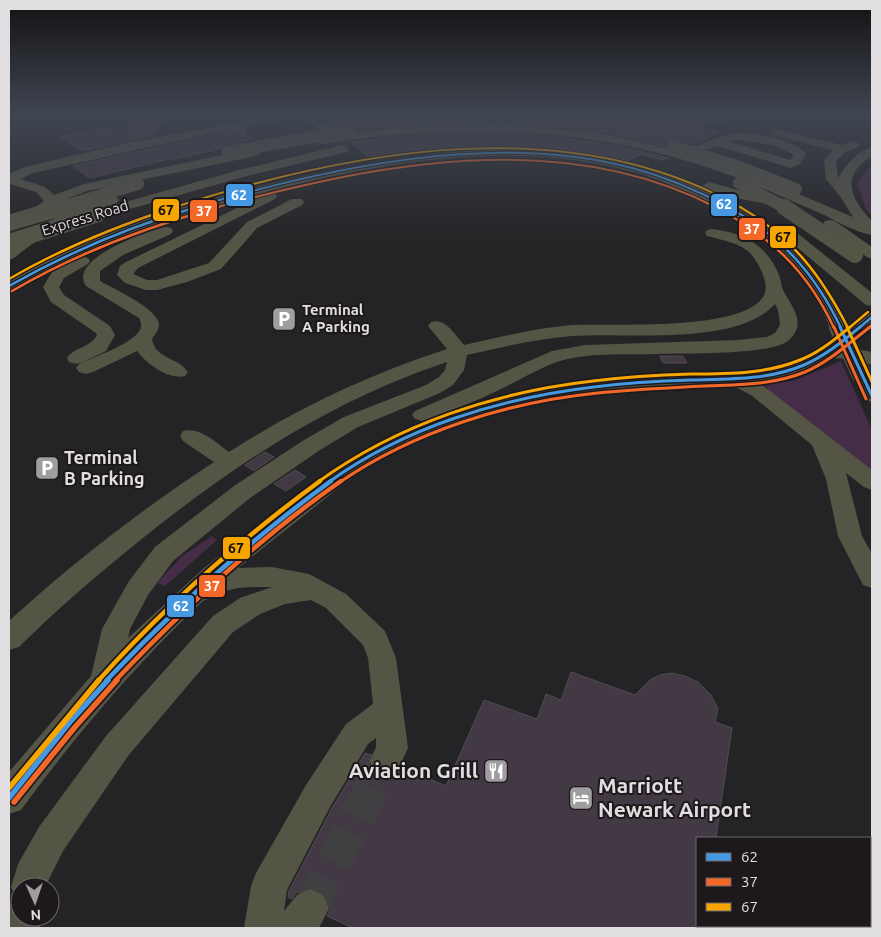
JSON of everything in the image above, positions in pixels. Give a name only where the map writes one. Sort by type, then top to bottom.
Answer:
[{"type":"street","points":[[9,167],[46,158]]},
{"type":"street","points":[[11,180],[20,173],[81,158]]},
{"type":"street","points":[[9,228],[70,193],[205,158]]},
{"type":"street","points":[[120,179],[228,158]]},
{"type":"street","points":[[9,223],[182,170],[241,158]]},
{"type":"street","points":[[9,215],[85,194],[266,158]]},
{"type":"street","points":[[9,255],[47,225],[77,210],[267,158]]},
{"type":"street","name":"Express Road","points":[[9,242],[98,214],[251,171],[287,158]]},
{"type":"street","points":[[9,286],[43,266],[89,244],[158,219],[220,200],[314,176],[417,158]]},
{"type":"street","points":[[569,158],[638,169],[697,192],[736,211],[777,239],[805,268],[867,367],[872,396]]},
{"type":"street","points":[[645,158],[644,160],[647,164],[708,186],[731,193],[805,209],[848,236],[872,254]]},
{"type":"street","name":"Express Road","points":[[686,158],[784,207],[872,268]]},
{"type":"street","points":[[689,158],[776,189],[872,230]]},
{"type":"street","points":[[706,158],[711,164]]},
{"type":"street","points":[[711,158],[796,189],[830,205],[843,214],[845,219]]},
{"type":"street","points":[[765,158],[790,164],[798,158]]},
{"type":"street","points":[[831,158],[832,179],[845,192],[854,210],[872,230]]},
{"type":"street","points":[[845,192],[844,183],[847,171],[862,158]]},
{"type":"street","points":[[297,202],[270,215],[245,231],[215,266],[181,279],[157,285],[131,280],[126,275],[126,270],[132,265],[314,176]]},
{"type":"street","points":[[11,180],[36,178],[94,186]]},
{"type":"street","points":[[11,180],[33,186],[47,194],[51,200],[48,205]]},
{"type":"street","points":[[9,193],[55,182]]},
{"type":"street","points":[[697,192],[726,199],[745,207],[784,229],[872,302]]},
{"type":"street","points":[[9,274],[48,250],[117,223],[174,205],[220,200]]},
{"type":"street","points":[[142,240],[106,259],[92,269],[90,275],[92,283],[99,288],[146,315],[150,322],[148,330],[143,338],[129,347],[79,364],[99,346],[106,335],[104,330],[57,298],[51,287],[58,275],[74,264],[193,221],[258,202]]},
{"type":"street","points":[[270,215],[286,218]]},
{"type":"street","points":[[325,485],[337,463],[389,431],[450,402],[492,386],[552,357],[585,350],[719,347],[771,342],[782,337],[789,325],[787,310],[774,288],[766,263],[760,254],[714,239]]},
{"type":"street","points":[[9,639],[41,607],[154,515],[228,462],[295,422],[368,385],[459,351],[514,338],[604,329],[702,328],[741,319],[760,309],[769,301],[774,288]]},
{"type":"street","points":[[9,798],[56,738],[105,681],[182,603],[232,558],[325,485],[368,456],[444,422],[503,403],[586,387],[734,379],[781,373],[818,358],[872,317]]},
{"type":"street","points":[[741,319],[755,320],[766,324],[772,329],[772,333],[754,343]]},
{"type":"street","points":[[437,326],[459,351]]},
{"type":"street","points":[[562,332],[541,342],[536,350],[550,372],[586,387]]},
{"type":"street","points":[[143,338],[143,347],[150,355],[178,372]]},
{"type":"street","points":[[105,681],[116,630],[138,588],[164,554],[242,492],[321,440],[351,422],[384,407],[426,392],[446,381],[454,370],[459,351]]},
{"type":"street","points":[[818,358],[843,352],[858,353],[867,367]]},
{"type":"street","points":[[411,368],[429,378],[430,384],[426,392]]},
{"type":"street","points":[[734,379],[758,392],[872,482]]},
{"type":"street","points":[[295,422],[321,440]]},
{"type":"street","points":[[191,436],[228,462]]},
{"type":"street","points":[[820,440],[837,480],[850,536],[872,578]]},
{"type":"street","points":[[182,603],[219,582],[245,577],[272,576],[300,581],[336,601],[375,639],[382,658],[390,710],[392,748],[386,761]]},
{"type":"street","points":[[31,877],[51,839],[117,746],[223,624],[250,606],[282,594],[315,589]]},
{"type":"street","points":[[263,928],[268,886],[318,796],[357,734],[390,710]]},
{"type":"shaded area","points":[[872,164],[872,215],[866,210],[857,183]]},
{"type":"shaded area","points":[[841,361],[872,430],[872,473],[773,396],[765,385],[796,380]]},
{"type":"shaded area","points":[[212,536],[217,540],[165,586],[157,583],[182,556]]},
{"type":"building","points":[[110,158],[181,158],[90,178],[73,166]]},
{"type":"building","points":[[610,158],[634,158],[628,161]]},
{"type":"building","points":[[654,158],[668,158],[663,160]]},
{"type":"building","points":[[660,356],[683,356],[687,363],[663,363]]},
{"type":"building","points":[[265,452],[274,457],[254,471],[245,465]]},
{"type":"building","points":[[295,470],[306,477],[286,491],[274,484]]},
{"type":"building","name":"Marriott Newark Airport","points":[[571,672],[635,695],[650,680],[660,675],[672,673],[698,682],[711,695],[718,709],[715,722],[732,728],[716,837],[696,837],[697,928],[353,928],[327,916],[331,907],[324,893],[309,887],[296,893],[292,899],[288,897],[289,891],[332,808],[365,753],[371,755],[368,762],[374,774],[387,778],[398,774],[401,767],[446,786],[484,700],[537,719],[546,694],[561,700]]},
{"type":"tunnel","points":[[310,908],[386,761]]},
{"type":"transit line","name":"67","points":[[9,279],[90,237],[147,216],[205,198],[292,175],[383,158]]},
{"type":"transit line","name":"62","points":[[9,286],[90,244],[176,213],[235,196],[332,173],[427,158]]},
{"type":"transit line","name":"62","points":[[579,158],[630,167],[678,183],[705,195],[751,220],[782,244],[805,268],[828,302],[872,396]]},
{"type":"transit line","name":"67","points":[[603,158],[649,168],[706,189],[742,208],[776,231],[796,249],[820,278],[840,312],[872,382]]},
{"type":"transit line","name":"37","points":[[12,291],[66,262],[121,238],[207,210],[293,187],[351,175],[410,166],[470,160],[529,160],[587,166],[645,179],[701,200],[747,225],[778,248],[800,272],[823,306],[866,399]]},
{"type":"transit line","name":"67","points":[[9,788],[69,714],[167,610],[238,547],[296,500],[328,475],[362,453],[427,422],[449,414],[472,406],[541,389],[607,379],[755,372],[786,365],[801,360],[819,350],[868,312]]},
{"type":"transit line","name":"62","points":[[9,798],[70,722],[170,616],[205,583],[301,504],[333,479],[368,457],[410,436],[453,419],[543,395],[576,389],[626,384],[742,379],[790,371],[823,355],[872,317]]},
{"type":"transit line","name":"37","points":[[14,802],[75,727],[140,655],[174,621],[209,588],[283,526],[336,485],[371,463],[412,442],[455,425],[545,401],[616,391],[762,383],[791,377],[823,362],[872,325]]},
{"type":"place","name":"Terminal A Parking","points":[[284,319]]},
{"type":"place","name":"Terminal B Parking","points":[[47,468]]},
{"type":"place","name":"Aviation Grill","points":[[496,771]]},
{"type":"place","name":"Marriott Newark Airport","points":[[581,798]]}]
